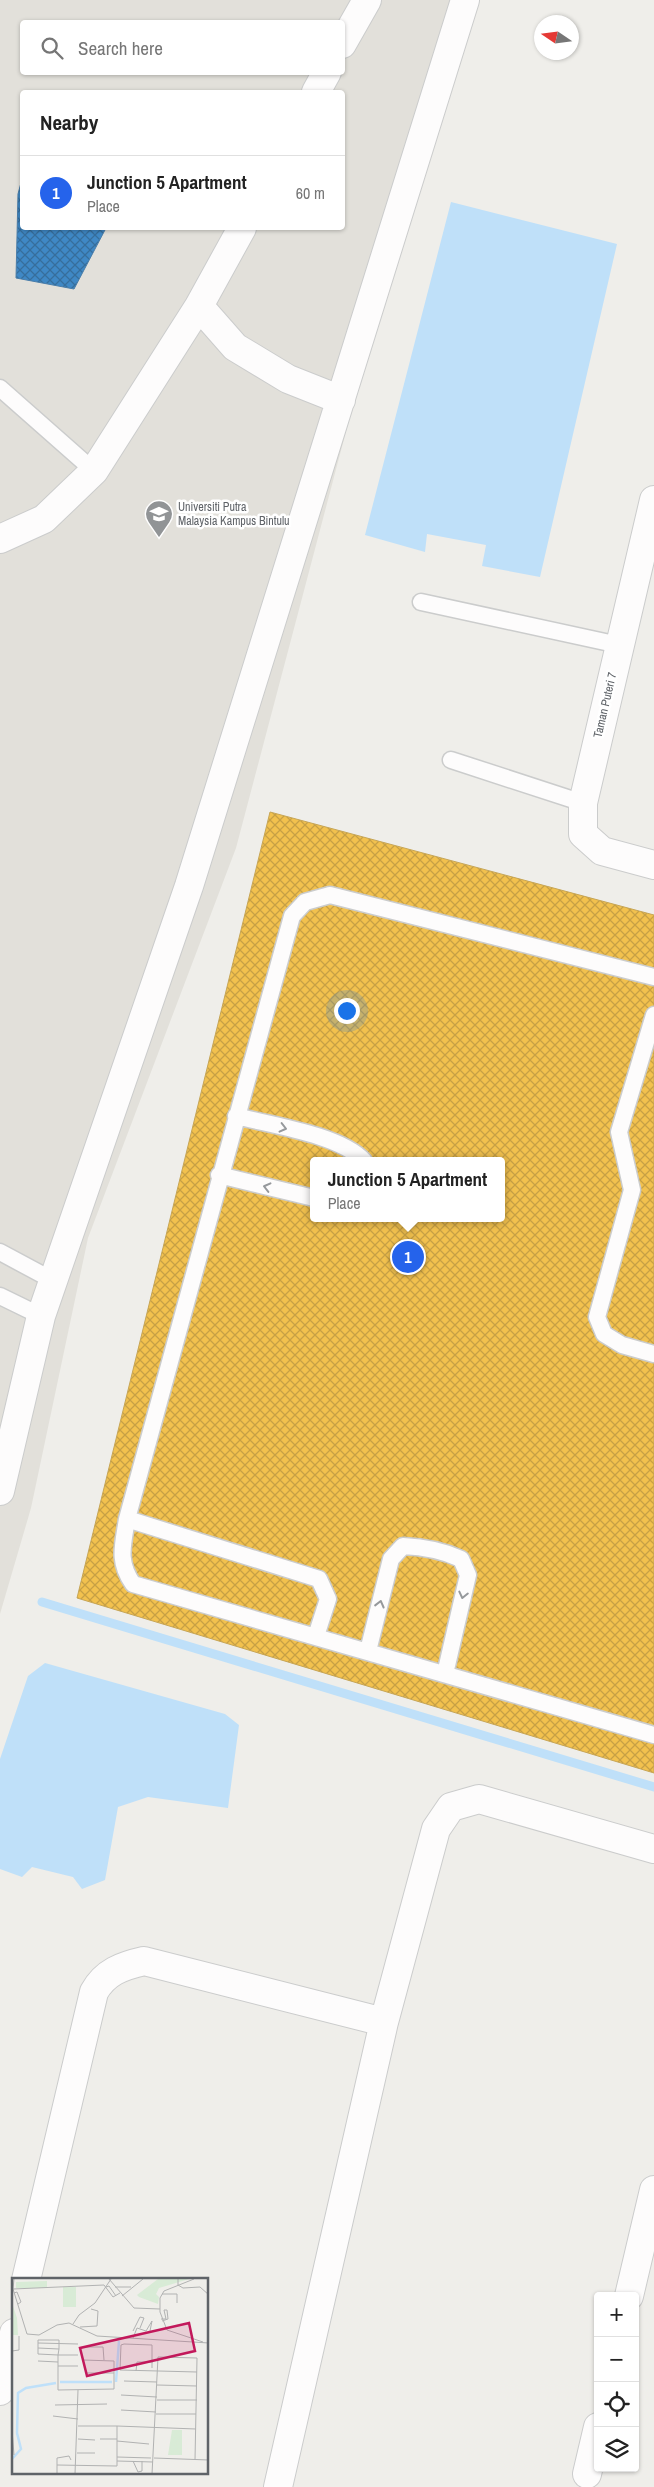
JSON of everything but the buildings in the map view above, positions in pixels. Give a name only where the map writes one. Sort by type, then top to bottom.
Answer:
[{"type":"street","points":[[345,39],[367,0]]},
{"type":"street","points":[[0,1491],[42,1316],[190,886],[465,0]]},
{"type":"street","points":[[317,90],[325,75]]},
{"type":"street","points":[[0,539],[44,519],[94,471],[199,306],[241,230]]},
{"type":"street","points":[[199,306],[235,347],[288,379],[341,400]]},
{"type":"street","name":"Taman Puteri 7","points":[[654,500],[583,803],[583,834],[602,851],[654,864]]},
{"type":"street","points":[[278,2487],[384,2022],[436,1829],[451,1807],[479,1799],[654,1849]]},
{"type":"street","points":[[26,2278],[94,1992],[100,1980],[112,1971],[144,1960],[384,2022]]},
{"type":"street","points":[[630,2292],[654,2190]]},
{"type":"street","points":[[0,2391],[12,2341]]},
{"type":"street","points":[[586,2474],[594,2443]]},
{"type":"lane","points":[[0,388],[94,471]]},
{"type":"lane","points":[[421,602],[619,644]]},
{"type":"lane","points":[[451,760],[583,803]]},
{"type":"lane","points":[[654,977],[330,895],[305,902],[292,916],[219,1175],[127,1519],[121,1556],[126,1574],[133,1584],[654,1735]]},
{"type":"lane","points":[[654,1015],[619,1132],[632,1190],[598,1318],[604,1334],[622,1345],[654,1354]]},
{"type":"lane","points":[[236,1116],[339,1142],[355,1151],[360,1157]]},
{"type":"lane","points":[[219,1175],[310,1197]]},
{"type":"lane","points":[[0,1252],[54,1281]]},
{"type":"lane","points":[[0,1296],[42,1316]]},
{"type":"lane","points":[[127,1519],[319,1579],[328,1599],[316,1636]]},
{"type":"lane","points":[[368,1651],[391,1559],[403,1546],[425,1546],[443,1551],[461,1559],[468,1575],[445,1674]]},
{"type":"shaded area","name":"Universiti Putra Malaysia Kampus Bintulu","points":[[0,0],[460,0],[236,848],[88,1238],[31,1508],[0,1614]]},
{"type":"water","points":[[451,202],[617,244],[540,577],[482,566],[486,545],[427,534],[425,552],[365,535]]},
{"type":"water","points":[[45,1663],[225,1714],[239,1725],[228,1808],[148,1797],[118,1807],[105,1880],[82,1889],[73,1877],[32,1867],[22,1877],[0,1869],[0,1759],[28,1676]]},
{"type":"waterway","points":[[42,1602],[654,1787]]},
{"type":"place","name":"Universiti Putra Malaysia Kampus Bintulu","points":[[159,538]]},
{"type":"place","name":"Junction 5 Apartment","points":[[408,1257]]}]
